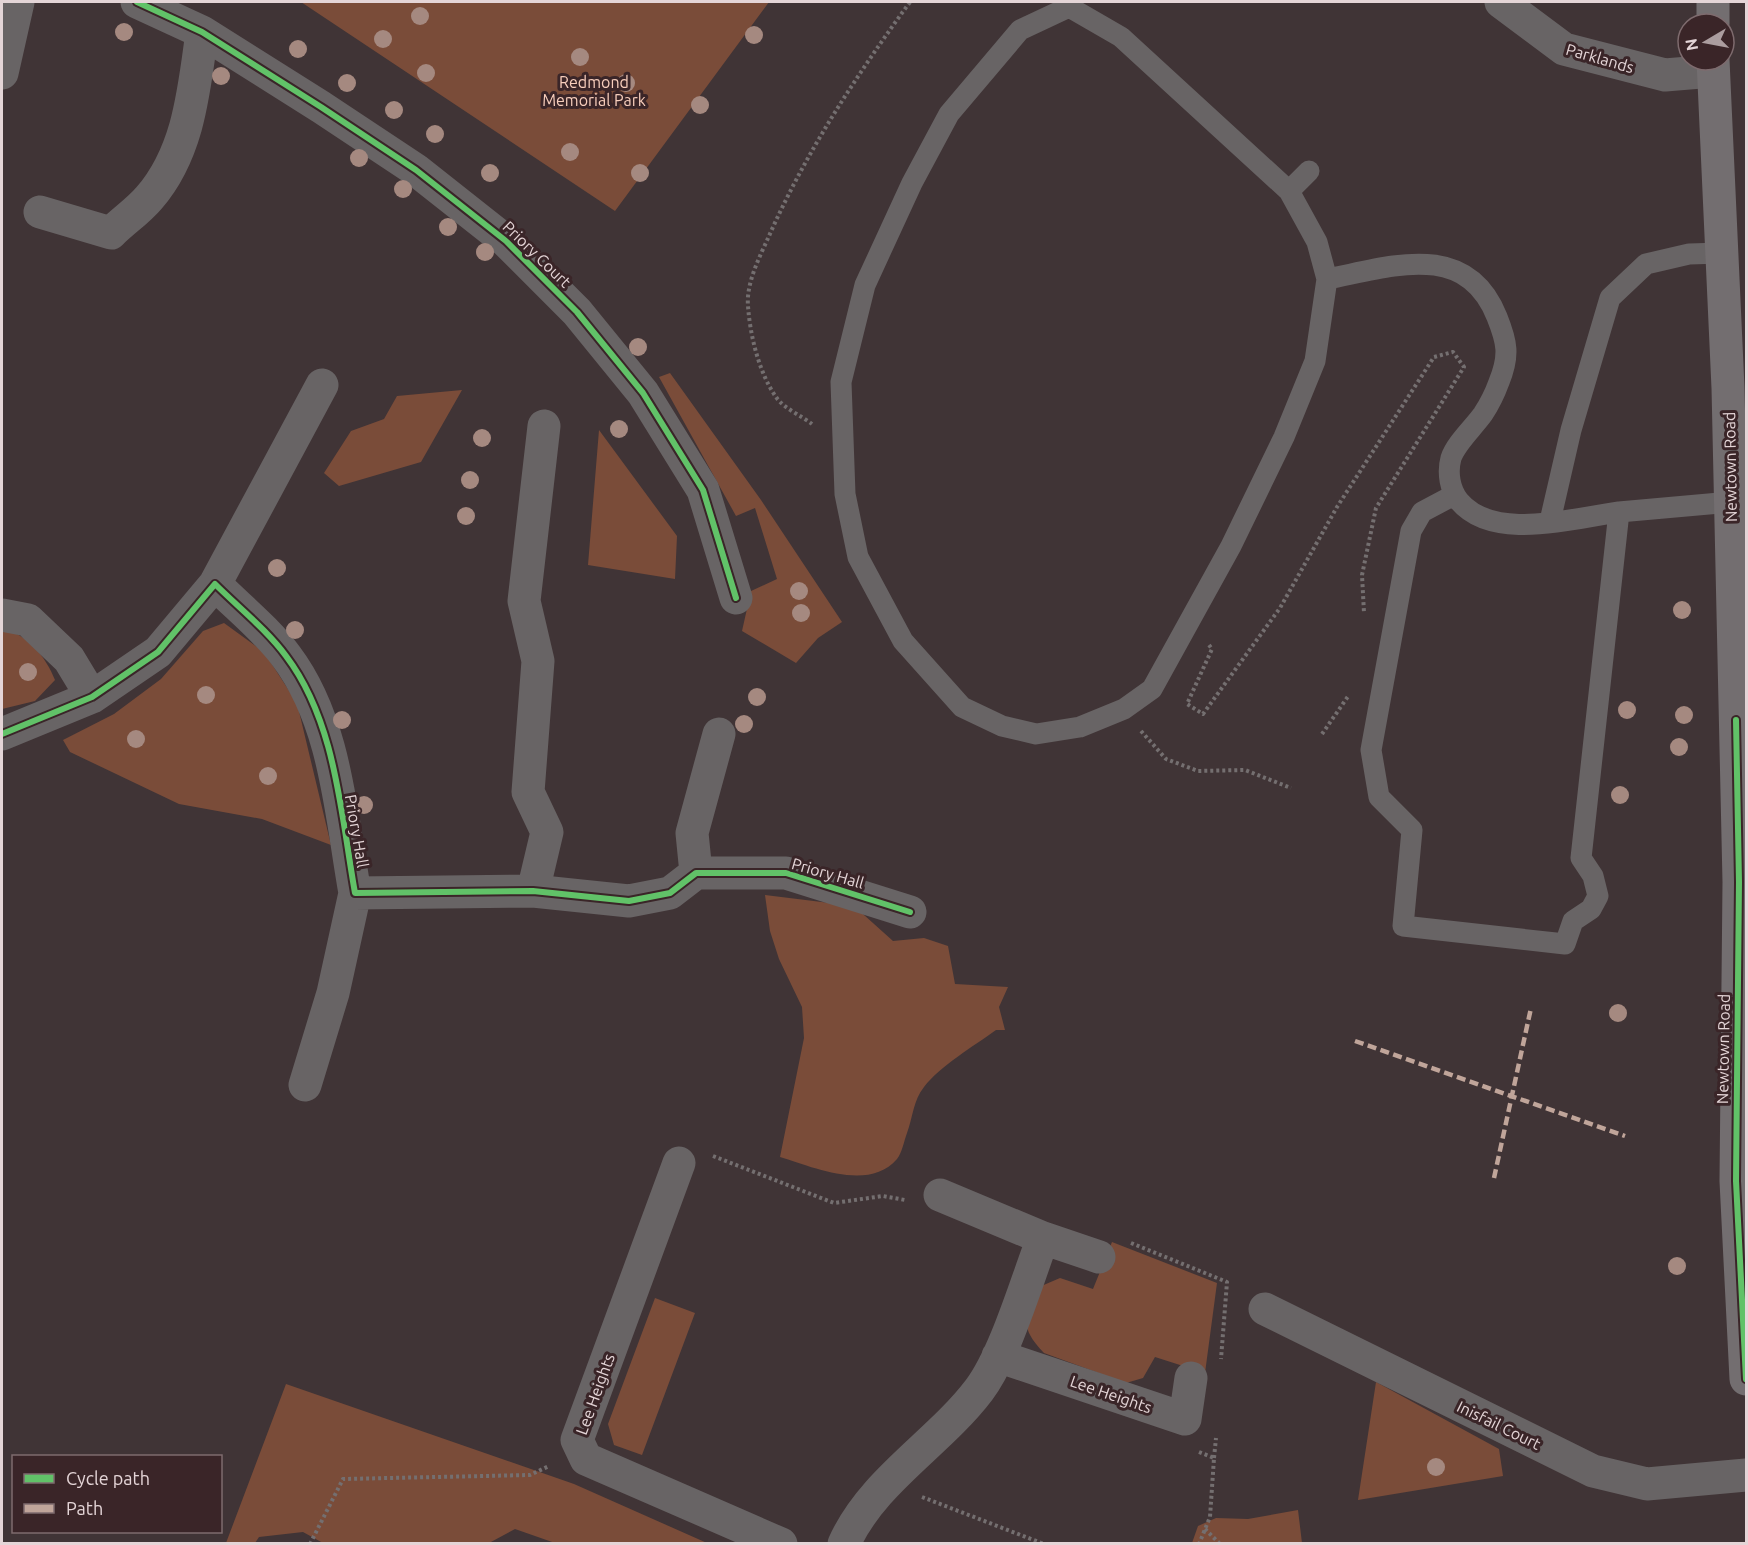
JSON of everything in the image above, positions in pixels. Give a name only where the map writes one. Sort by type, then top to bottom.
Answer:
[{"type":"main road","name":"Newtown Road","points":[[1713,72],[1722,252],[1737,389],[1731,502],[1739,882],[1736,1181],[1744,1276],[1746,1379]]},
{"type":"street","points":[[2,73],[18,2]]},
{"type":"street","name":"Priory Court","points":[[137,2],[202,32],[416,170],[506,241],[577,312],[644,393],[703,490],[736,598]]},
{"type":"street","name":"Parklands","points":[[1501,2],[1564,49],[1665,75],[1681,72]]},
{"type":"street","points":[[40,212],[111,233],[149,197],[174,159],[190,114],[202,32]]},
{"type":"street","points":[[2,734],[92,697],[158,652],[215,584],[322,385]]},
{"type":"street","points":[[533,891],[547,832],[528,792],[538,661],[524,601],[544,426]]},
{"type":"street","name":"Priory Hall","points":[[215,584],[286,656],[312,700],[330,753],[355,893],[333,993],[305,1085]]},
{"type":"street","points":[[2,615],[28,620],[69,659],[92,697]]},
{"type":"street","points":[[696,873],[692,833],[719,734]]},
{"type":"street","name":"Priory Hall","points":[[355,893],[533,891],[629,901],[670,893],[696,873],[786,873],[909,912]]},
{"type":"street","name":"Lee Heights","points":[[679,1163],[577,1440],[586,1460],[781,1544]]},
{"type":"street","points":[[940,1195],[1043,1238],[1099,1257]]},
{"type":"street","points":[[844,1544],[852,1527],[884,1485],[938,1435],[981,1388],[998,1356],[1043,1238]]},
{"type":"street","name":"Inisfail Court","points":[[1265,1309],[1593,1471],[1647,1484],[1746,1475]]},
{"type":"street","name":"Lee Heights","points":[[998,1356],[1185,1419]]},
{"type":"street","points":[[1185,1419],[1191,1378]]},
{"type":"lane","points":[[1069,7],[1121,37],[1289,191],[1317,242],[1327,279],[1315,361],[1284,437],[1261,505],[1231,546],[1152,689],[1124,709],[1080,728],[1036,735],[1002,726],[962,707],[903,641],[858,557],[844,494],[843,429],[841,381],[865,285],[912,183],[949,114],[1020,30],[1069,7]]},
{"type":"lane","points":[[1289,191],[1309,171]]},
{"type":"lane","points":[[1550,521],[1571,430],[1610,298],[1646,264],[1689,254],[1722,252]]},
{"type":"lane","points":[[1327,279],[1418,262],[1452,268],[1474,283],[1491,302],[1508,344],[1500,381],[1485,412],[1451,457],[1449,477],[1454,495],[1465,509],[1491,522],[1521,525],[1619,512],[1731,502]]},
{"type":"lane","points":[[1454,495],[1422,512],[1411,531],[1371,750],[1379,797],[1412,830],[1403,926],[1564,944],[1573,921],[1591,909],[1598,896],[1593,876],[1581,858],[1619,512]]},
{"type":"path","points":[[843,429],[813,425],[777,398],[759,360],[747,304],[756,265],[788,195],[866,63],[910,2]]},
{"type":"path","points":[[1190,617],[1212,649],[1187,704],[1203,714],[1280,608],[1337,507],[1434,357],[1453,352],[1464,367],[1376,508],[1362,575],[1364,621]]},
{"type":"path","points":[[1322,734],[1350,694],[1353,684]]},
{"type":"path","points":[[1124,709],[1145,737],[1166,759],[1198,771],[1245,770],[1291,788]]},
{"type":"path","points":[[679,1163],[715,1156],[834,1203],[883,1196],[933,1207],[940,1195]]},
{"type":"path","points":[[1099,1257],[1107,1234],[1227,1282],[1221,1362]]},
{"type":"path","points":[[1185,1419],[1183,1446],[1214,1458]]},
{"type":"path","points":[[1199,1544],[1210,1517],[1216,1427]]},
{"type":"path","points":[[310,1544],[343,1479],[530,1475],[582,1451]]},
{"type":"path","points":[[884,1485],[909,1492],[1044,1544]]},
{"type":"path","points":[[1205,1529],[1220,1544]]},
{"type":"green space","name":"Redmond Memorial Park","points":[[301,2],[769,2],[615,211]]},
{"type":"green space","points":[[670,373],[761,500],[842,622],[818,638],[796,663],[742,631],[751,591],[777,579],[755,508],[736,516],[659,377]]},
{"type":"green space","points":[[462,390],[421,462],[339,486],[324,473],[351,431],[384,419],[397,396]]},
{"type":"green space","points":[[599,430],[677,536],[675,579],[588,565]]},
{"type":"green space","points":[[224,623],[264,652],[297,703],[331,845],[262,819],[179,804],[70,752],[63,740],[114,714],[161,679],[203,631]]},
{"type":"green space","points":[[2,629],[20,635],[34,647],[55,680],[35,701],[2,709]]},
{"type":"green space","points":[[765,895],[854,906],[893,941],[924,938],[948,946],[955,984],[1008,987],[999,1007],[1005,1030],[996,1030],[939,1071],[924,1087],[915,1103],[900,1154],[885,1169],[872,1174],[856,1176],[824,1171],[780,1157],[804,1038],[802,1007],[779,959],[770,931]]},
{"type":"green space","points":[[1112,1242],[1217,1283],[1205,1373],[1155,1357],[1143,1378],[1126,1383],[1044,1353],[1030,1336],[1026,1321],[1039,1287],[1060,1278],[1093,1289]]},
{"type":"green space","points":[[655,1298],[695,1313],[642,1455],[614,1445],[608,1424]]},
{"type":"green space","points":[[1376,1382],[1499,1449],[1503,1476],[1358,1500]]},
{"type":"green space","points":[[286,1384],[574,1484],[707,1543],[555,1543],[515,1529],[489,1543],[323,1543],[303,1532],[259,1537],[255,1543],[226,1543]]},
{"type":"green space","points":[[1298,1510],[1302,1543],[1192,1543],[1198,1526],[1216,1518],[1248,1519]]},
{"type":"marked path","points":[[1494,1178],[1531,1008]]},
{"type":"marked path","points":[[1355,1041],[1625,1136]]},
{"type":"cycle path","points":[[137,2],[202,32],[321,107],[416,170],[506,241],[577,312],[643,393],[703,490],[736,598]]},
{"type":"cycle path","points":[[2,734],[92,697],[158,652],[215,584],[278,646],[303,682],[316,710],[334,770],[355,893],[533,891],[629,901],[670,893],[696,873],[786,873],[910,912]]},
{"type":"cycle path","points":[[1736,720],[1739,882],[1736,1181],[1746,1379]]}]
